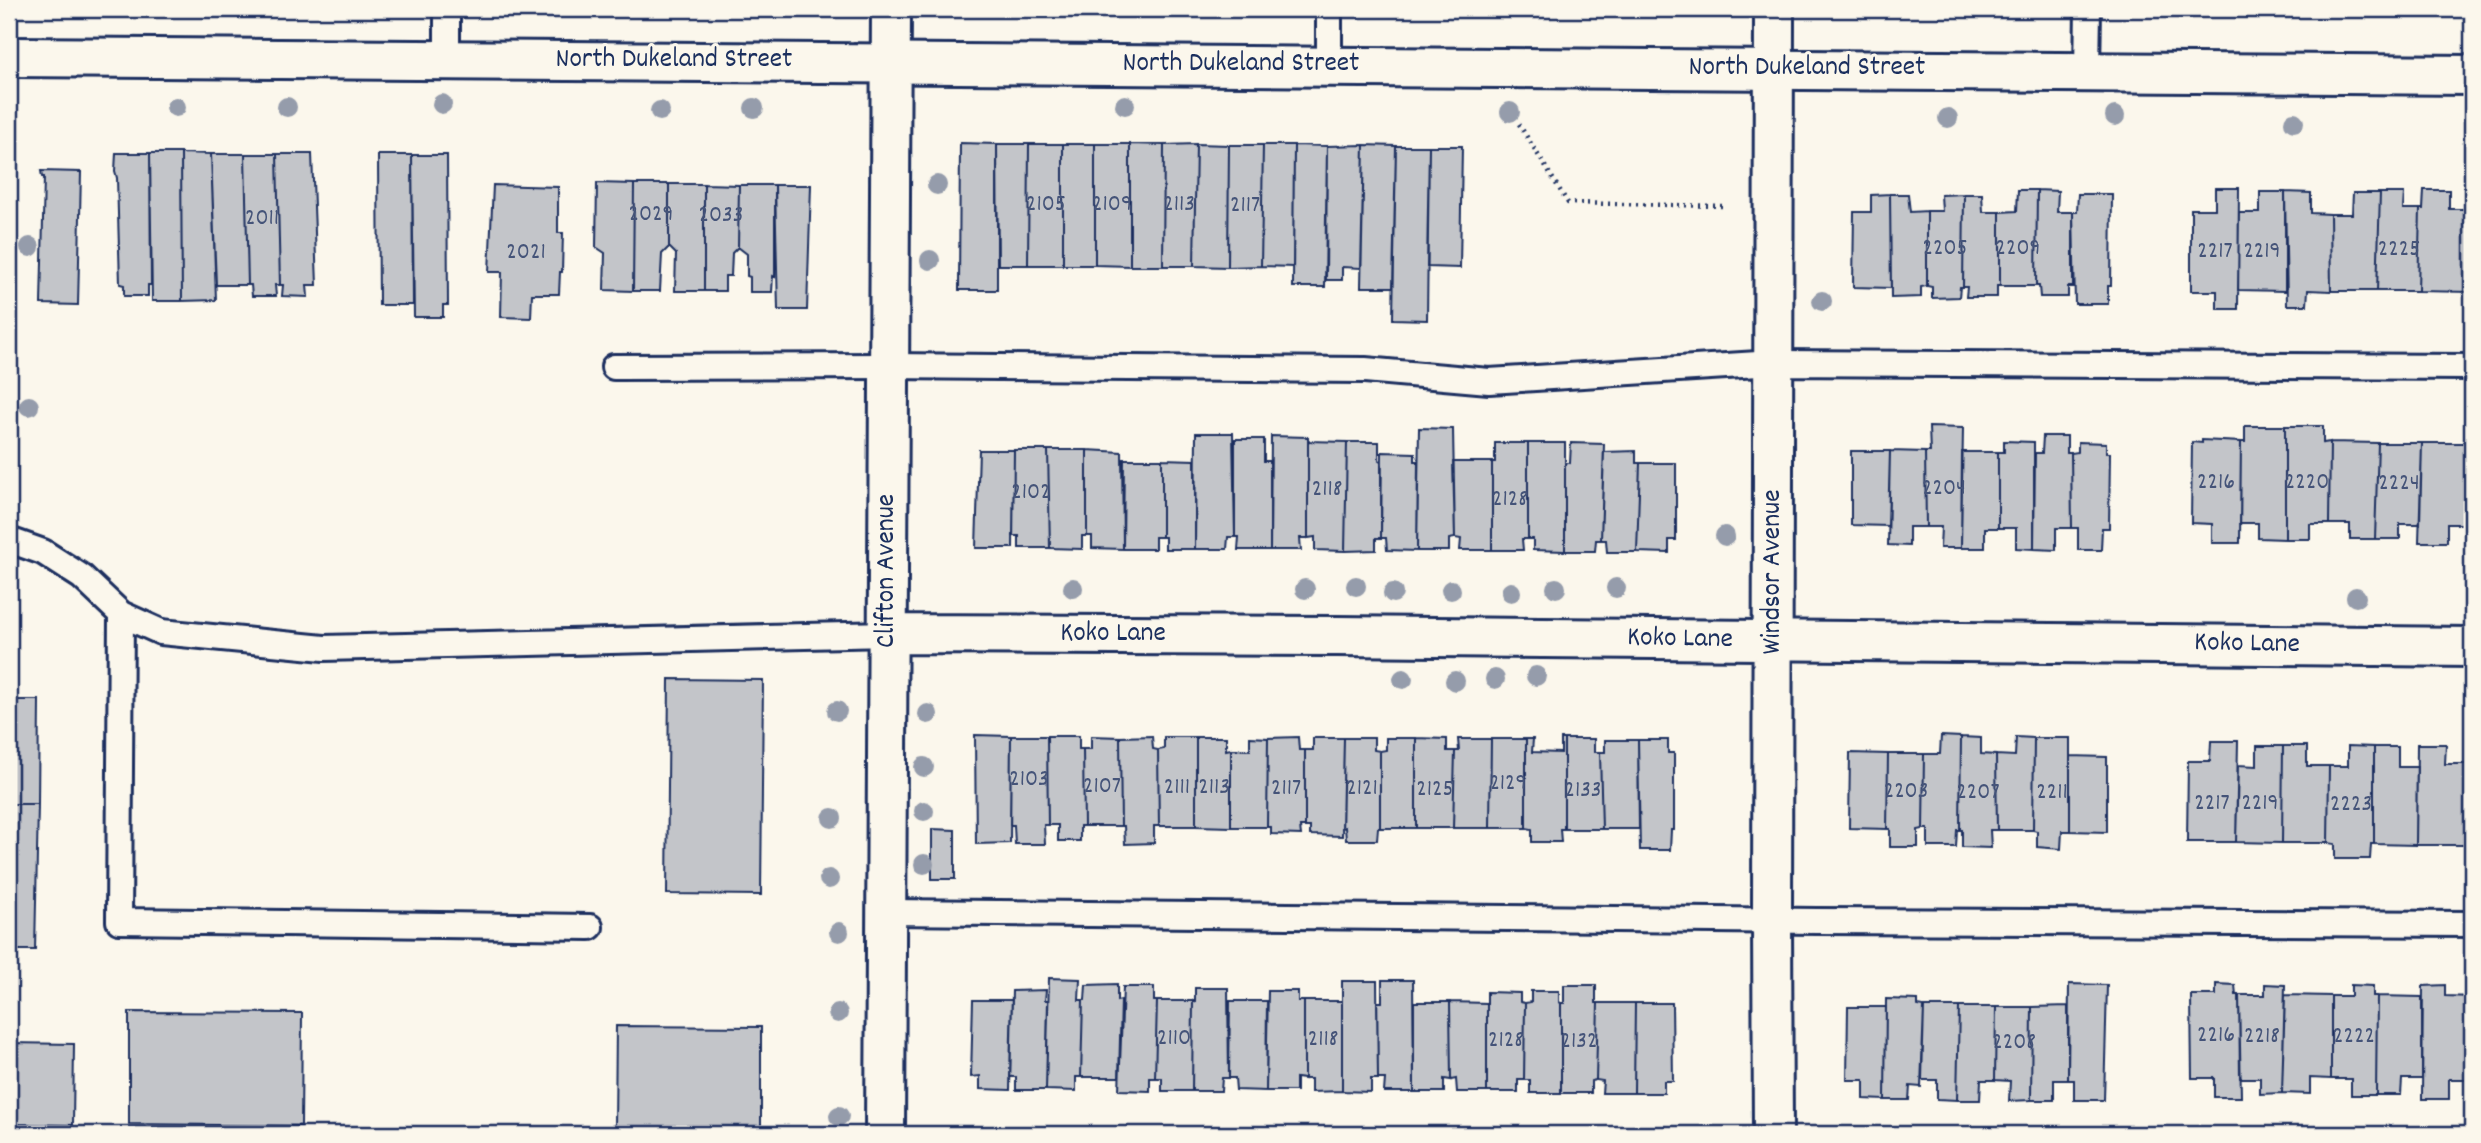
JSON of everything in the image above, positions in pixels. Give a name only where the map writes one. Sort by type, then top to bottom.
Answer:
[{"type":"street","name":"Clifton Avenue","points":[[886,1134],[891,9]]},
{"type":"street","name":"Windsor Avenue","points":[[1773,1134],[1774,9]]},
{"type":"street","name":"North Dukeland Street","points":[[9,57],[2472,75]]},
{"type":"street","name":"Koko Lane","points":[[888,634],[2472,647]]},
{"type":"lane","points":[[447,9],[447,60]]},
{"type":"lane","points":[[1329,9],[1329,65]]},
{"type":"lane","points":[[2087,71],[2088,9]]},
{"type":"lane","points":[[614,367],[1365,370],[1489,381],[1774,363],[2472,367]]},
{"type":"lane","points":[[9,540],[43,552],[82,577],[121,614],[160,632],[324,648],[888,634]]},
{"type":"lane","points":[[121,614],[119,920],[590,927]]},
{"type":"lane","points":[[886,912],[2472,925]]},
{"type":"path","points":[[1519,124],[1568,203],[1724,206]]},
{"type":"building","points":[[960,143],[997,144],[997,290],[959,290]]},
{"type":"building","points":[[997,144],[1029,144],[1028,265],[998,265]]},
{"type":"building","points":[[1029,144],[1063,144],[1063,265],[1028,265]]},
{"type":"building","points":[[1063,144],[1095,144],[1095,265],[1063,265]]},
{"type":"building","points":[[1095,144],[1130,144],[1130,266],[1095,265]]},
{"type":"building","points":[[1130,144],[1164,145],[1163,266],[1130,266]]},
{"type":"building","points":[[1196,144],[1229,145],[1228,267],[1194,266]]},
{"type":"building","points":[[1196,144],[1194,266],[1163,266],[1164,145]]},
{"type":"building","points":[[1229,145],[1263,145],[1261,266],[1228,267]]},
{"type":"building","points":[[1263,145],[1294,145],[1293,267],[1261,266]]},
{"type":"building","points":[[1294,145],[1327,146],[1325,287],[1293,287]]},
{"type":"building","points":[[1364,145],[1396,146],[1393,287],[1361,287]]},
{"type":"building","points":[[1364,145],[1361,268],[1342,267],[1342,280],[1326,280],[1327,146]]},
{"type":"building","points":[[1396,146],[1429,146],[1427,320],[1393,319]]},
{"type":"building","points":[[1429,146],[1462,146],[1460,268],[1427,267]]},
{"type":"building","points":[[116,153],[150,153],[151,285],[148,285],[148,296],[124,296],[124,285],[120,284]]},
{"type":"building","points":[[150,153],[181,153],[182,301],[152,301]]},
{"type":"building","points":[[181,153],[211,154],[216,300],[182,301]]},
{"type":"building","points":[[211,154],[245,154],[248,285],[216,285]]},
{"type":"building","points":[[245,154],[277,154],[280,285],[275,285],[276,296],[252,296],[251,285],[248,285]]},
{"type":"building","points":[[277,154],[312,154],[317,285],[307,285],[308,297],[282,296]]},
{"type":"building","points":[[378,155],[412,155],[413,305],[379,305]]},
{"type":"building","points":[[412,155],[447,155],[448,305],[443,305],[443,317],[414,317]]},
{"type":"building","points":[[41,171],[81,172],[78,305],[41,304],[44,177]]},
{"type":"building","points":[[597,183],[634,184],[633,291],[604,290],[605,253],[596,247]]},
{"type":"building","points":[[634,184],[669,184],[669,247],[662,254],[660,291],[633,291]]},
{"type":"building","points":[[669,184],[704,184],[704,291],[675,291],[676,254],[669,247]]},
{"type":"building","points":[[704,184],[739,185],[738,247],[732,253],[731,276],[725,276],[725,291],[704,291]]},
{"type":"building","points":[[493,185],[558,187],[558,233],[563,233],[559,294],[532,294],[531,318],[501,317],[502,272],[489,272]]},
{"type":"building","points":[[739,185],[775,185],[775,277],[773,276],[772,292],[750,292],[747,254],[738,247]]},
{"type":"building","points":[[775,185],[811,185],[807,310],[778,310]]},
{"type":"building","points":[[2215,188],[2239,188],[2238,309],[2217,309],[2217,291],[2191,291],[2191,209],[2215,209]]},
{"type":"building","points":[[2018,190],[2037,190],[2036,286],[2000,286],[2000,212],[2017,211]]},
{"type":"building","points":[[2037,190],[2058,191],[2057,212],[2073,212],[2073,287],[2068,287],[2068,297],[2040,297],[2039,286],[2036,286]]},
{"type":"building","points":[[2424,190],[2449,190],[2449,209],[2472,209],[2471,292],[2418,291],[2420,209],[2423,209]]},
{"type":"building","points":[[2260,192],[2285,192],[2285,291],[2238,290],[2239,213],[2260,213]]},
{"type":"building","points":[[2285,192],[2311,193],[2311,213],[2330,214],[2331,291],[2308,290],[2307,305],[2287,305]]},
{"type":"building","points":[[2353,193],[2380,193],[2377,291],[2331,291],[2330,214],[2352,214]]},
{"type":"building","points":[[2380,193],[2404,193],[2403,209],[2420,209],[2418,291],[2377,291]]},
{"type":"building","points":[[1890,194],[1891,288],[1853,287],[1854,212],[1871,212],[1871,195]]},
{"type":"building","points":[[1890,194],[1908,194],[1910,212],[1927,211],[1927,286],[1921,287],[1921,297],[1891,298]]},
{"type":"building","points":[[1964,194],[1963,287],[1960,287],[1959,297],[1932,298],[1932,287],[1927,286],[1927,211],[1942,211],[1941,195]]},
{"type":"building","points":[[1964,194],[1982,194],[1983,212],[2000,212],[2000,286],[1997,286],[1997,297],[1966,297],[1967,287],[1963,287]]},
{"type":"building","points":[[2078,194],[2112,194],[2111,286],[2108,286],[2108,304],[2075,304],[2073,212],[2077,212]]},
{"type":"building","points":[[2245,426],[2285,426],[2285,539],[2258,538],[2258,523],[2240,523],[2241,442],[2245,442]]},
{"type":"building","points":[[2285,426],[2323,426],[2323,443],[2330,442],[2329,524],[2310,524],[2310,539],[2285,539]]},
{"type":"building","points":[[1929,427],[1963,428],[1961,548],[1940,548],[1941,527],[1926,527],[1925,452],[1930,452]]},
{"type":"building","points":[[1419,428],[1453,429],[1455,538],[1449,539],[1449,551],[1417,551]]},
{"type":"building","points":[[1196,433],[1233,433],[1235,537],[1228,537],[1227,549],[1195,549]]},
{"type":"building","points":[[1271,436],[1308,437],[1308,538],[1300,538],[1301,550],[1270,550]]},
{"type":"building","points":[[2043,436],[2067,436],[2067,453],[2071,453],[2072,528],[2056,528],[2056,550],[2034,549],[2035,453],[2042,453]]},
{"type":"building","points":[[1235,439],[1264,439],[1264,461],[1270,461],[1270,550],[1238,550],[1239,537],[1235,537]]},
{"type":"building","points":[[2202,440],[2241,442],[2240,543],[2212,543],[2212,524],[2191,523],[2192,442],[2202,443]]},
{"type":"building","points":[[1308,441],[1347,442],[1345,551],[1315,550],[1315,537],[1308,538]]},
{"type":"building","points":[[2004,441],[2034,442],[2034,549],[2016,548],[2016,528],[1998,528],[1998,452],[2004,452]]},
{"type":"building","points":[[1347,442],[1379,442],[1381,538],[1376,538],[1376,550],[1345,551]]},
{"type":"building","points":[[2078,442],[2106,443],[2106,453],[2110,453],[2109,528],[2102,528],[2101,550],[2078,550],[2078,528],[2072,528],[2071,453],[2078,452]]},
{"type":"building","points":[[2330,442],[2378,443],[2375,539],[2350,539],[2350,524],[2329,524]]},
{"type":"building","points":[[1495,443],[1528,443],[1528,539],[1522,539],[1523,550],[1492,550],[1492,462],[1495,462]]},
{"type":"building","points":[[1528,443],[1565,443],[1565,551],[1533,550],[1533,539],[1528,539]]},
{"type":"building","points":[[1571,443],[1604,444],[1601,540],[1596,540],[1595,551],[1565,551],[1565,462],[1570,463]]},
{"type":"building","points":[[2378,443],[2422,443],[2420,524],[2400,524],[2400,539],[2375,539]]},
{"type":"building","points":[[2422,443],[2471,443],[2470,524],[2447,524],[2447,542],[2419,542]]},
{"type":"building","points":[[979,450],[1014,450],[1013,548],[976,548]]},
{"type":"building","points":[[1014,450],[1048,450],[1050,548],[1019,548],[1019,536],[1013,536]]},
{"type":"building","points":[[1048,450],[1087,450],[1087,536],[1082,536],[1082,549],[1050,548]]},
{"type":"building","points":[[1087,450],[1122,452],[1123,549],[1092,548],[1092,536],[1087,536]]},
{"type":"building","points":[[1636,451],[1636,463],[1640,463],[1637,552],[1607,552],[1606,540],[1601,540],[1604,452]]},
{"type":"building","points":[[1851,451],[1890,451],[1888,526],[1851,525]]},
{"type":"building","points":[[1890,451],[1925,452],[1926,527],[1909,527],[1909,546],[1888,545]]},
{"type":"building","points":[[1382,452],[1415,453],[1415,461],[1418,461],[1417,551],[1387,550],[1386,538],[1381,538]]},
{"type":"building","points":[[1962,452],[1998,452],[1998,528],[1985,528],[1985,548],[1961,548]]},
{"type":"building","points":[[1124,459],[1162,459],[1162,537],[1155,537],[1155,549],[1123,549]]},
{"type":"building","points":[[1162,459],[1195,460],[1195,549],[1165,549],[1165,537],[1162,537]]},
{"type":"building","points":[[1453,462],[1492,462],[1492,550],[1460,550],[1461,539],[1455,538]]},
{"type":"building","points":[[1640,463],[1676,463],[1676,540],[1669,540],[1669,553],[1637,552]]},
{"type":"building","points":[[669,679],[763,680],[761,895],[667,894]]},
{"type":"building","points":[[9,700],[39,700],[38,804],[9,804]]},
{"type":"building","points":[[975,735],[1011,736],[1010,843],[976,844]]},
{"type":"building","points":[[1011,736],[1047,736],[1048,825],[1044,825],[1045,844],[1015,844],[1014,825],[1010,825]]},
{"type":"building","points":[[1047,736],[1079,736],[1079,749],[1083,749],[1084,826],[1080,826],[1080,841],[1058,841],[1058,825],[1048,825]]},
{"type":"building","points":[[1091,736],[1120,737],[1121,826],[1084,826],[1083,749],[1091,749]]},
{"type":"building","points":[[1152,736],[1153,749],[1158,750],[1159,826],[1154,826],[1154,843],[1125,844],[1124,826],[1121,826],[1120,737]]},
{"type":"building","points":[[1941,736],[1961,737],[1960,830],[1957,830],[1956,847],[1928,847],[1928,829],[1923,829],[1924,754],[1940,754]]},
{"type":"building","points":[[1164,737],[1196,737],[1196,826],[1159,826],[1158,750],[1164,749]]},
{"type":"building","points":[[1196,737],[1226,737],[1226,750],[1231,749],[1231,827],[1196,826]]},
{"type":"building","points":[[1250,737],[1268,738],[1267,827],[1231,827],[1231,749],[1250,750]]},
{"type":"building","points":[[1298,737],[1299,750],[1305,750],[1305,827],[1300,827],[1301,835],[1271,834],[1271,827],[1267,827],[1268,738]]},
{"type":"building","points":[[1961,737],[1981,738],[1981,754],[1996,755],[1997,830],[1990,830],[1991,848],[1962,847]]},
{"type":"building","points":[[2016,737],[2034,738],[2033,830],[1997,830],[1996,755],[2015,756]]},
{"type":"building","points":[[1313,738],[1344,738],[1342,836],[1310,835],[1310,827],[1305,827],[1305,750],[1313,750]]},
{"type":"building","points":[[1344,738],[1374,738],[1374,750],[1380,751],[1380,828],[1377,840],[1346,840],[1345,827],[1342,828]]},
{"type":"building","points":[[1386,738],[1416,738],[1416,828],[1380,828],[1380,751],[1386,750]]},
{"type":"building","points":[[1416,738],[1447,739],[1447,751],[1455,751],[1453,828],[1416,828]]},
{"type":"building","points":[[2034,738],[2070,738],[2070,831],[2062,831],[2061,849],[2037,847],[2037,831],[2033,830]]},
{"type":"building","points":[[1458,739],[1491,739],[1490,828],[1453,828],[1455,751],[1459,751]]},
{"type":"building","points":[[1491,739],[1526,739],[1526,828],[1490,828]]},
{"type":"building","points":[[1526,739],[1533,739],[1532,752],[1561,753],[1561,739],[1564,739],[1564,829],[1560,829],[1561,842],[1532,842],[1532,829],[1526,828]]},
{"type":"building","points":[[1564,739],[1594,739],[1594,752],[1600,752],[1602,829],[1564,829]]},
{"type":"building","points":[[1605,740],[1638,740],[1639,829],[1602,829],[1600,752],[1605,752]]},
{"type":"building","points":[[1638,740],[1668,740],[1668,753],[1674,753],[1674,830],[1671,830],[1670,850],[1640,850]]},
{"type":"building","points":[[2211,741],[2238,741],[2236,842],[2187,842],[2188,761],[2210,761]]},
{"type":"building","points":[[2417,744],[2446,744],[2445,764],[2469,764],[2468,845],[2416,845]]},
{"type":"building","points":[[2257,746],[2283,746],[2282,843],[2236,842],[2238,765],[2257,766]]},
{"type":"building","points":[[2283,746],[2307,746],[2307,766],[2329,766],[2328,843],[2282,843]]},
{"type":"building","points":[[2348,746],[2374,747],[2374,844],[2371,844],[2370,859],[2335,859],[2335,844],[2328,843],[2329,766],[2348,766]]},
{"type":"building","points":[[2374,747],[2398,747],[2398,767],[2417,767],[2416,845],[2374,844]]},
{"type":"building","points":[[1850,753],[1888,754],[1887,829],[1849,828]]},
{"type":"building","points":[[1888,754],[1924,754],[1923,829],[1918,830],[1918,847],[1890,847],[1890,829],[1887,829]]},
{"type":"building","points":[[2070,756],[2107,757],[2107,832],[2070,831]]},
{"type":"building","points":[[9,804],[38,804],[35,950],[9,950]]},
{"type":"building","points":[[932,829],[955,830],[955,879],[932,879]]},
{"type":"building","points":[[1049,978],[1080,979],[1079,1000],[1083,1000],[1081,1077],[1076,1077],[1076,1091],[1046,1090]]},
{"type":"building","points":[[1382,980],[1413,980],[1414,1092],[1384,1092],[1385,1079],[1378,1079],[1377,1002],[1382,1002]]},
{"type":"building","points":[[1342,981],[1377,981],[1378,1079],[1371,1079],[1371,1092],[1342,1091]]},
{"type":"building","points":[[1117,984],[1117,1001],[1121,1000],[1119,1077],[1081,1077],[1083,1000],[1086,985]]},
{"type":"building","points":[[2069,984],[2107,985],[2104,1100],[2074,1100],[2074,1080],[2068,1080]]},
{"type":"building","points":[[2216,984],[2235,985],[2236,995],[2239,995],[2241,1097],[2214,1097],[2214,1078],[2192,1078],[2191,995],[2216,995]]},
{"type":"building","points":[[2265,984],[2285,985],[2282,1093],[2260,1094],[2260,1078],[2240,1078],[2239,995],[2265,995]]},
{"type":"building","points":[[1564,985],[1596,985],[1596,1080],[1591,1081],[1591,1093],[1561,1093],[1561,1003],[1564,1003]]},
{"type":"building","points":[[2351,985],[2373,986],[2373,996],[2377,996],[2376,1095],[2351,1095],[2351,1079],[2331,1079],[2331,996],[2351,996]]},
{"type":"building","points":[[2445,985],[2445,996],[2472,997],[2471,1079],[2449,1079],[2449,1099],[2422,1099],[2423,986]]},
{"type":"building","points":[[1123,987],[1154,987],[1154,1001],[1157,1001],[1155,1078],[1150,1078],[1150,1091],[1119,1090]]},
{"type":"building","points":[[1195,988],[1228,988],[1229,1078],[1222,1078],[1221,1091],[1192,1091]]},
{"type":"building","points":[[1046,990],[1046,1090],[1016,1090],[1016,1077],[1010,1077],[1012,991]]},
{"type":"building","points":[[1268,991],[1298,991],[1298,1001],[1304,1001],[1304,1079],[1296,1078],[1296,1091],[1266,1091]]},
{"type":"building","points":[[1531,991],[1559,991],[1561,1093],[1530,1093],[1530,1080],[1524,1080],[1525,1003],[1531,1002]]},
{"type":"building","points":[[1487,992],[1520,993],[1520,1002],[1525,1003],[1524,1080],[1518,1080],[1518,1092],[1487,1092]]},
{"type":"building","points":[[2285,995],[2331,996],[2331,1079],[2310,1078],[2310,1094],[2282,1093]]},
{"type":"building","points":[[2377,996],[2422,997],[2422,1079],[2402,1079],[2401,1095],[2376,1095]]},
{"type":"building","points":[[1886,999],[1918,1000],[1918,1006],[1924,1007],[1921,1087],[1910,1086],[1909,1100],[1885,1100]]},
{"type":"building","points":[[973,1000],[1012,1000],[1010,1090],[980,1089],[980,1076],[971,1077]]},
{"type":"building","points":[[1157,1001],[1193,1001],[1192,1091],[1162,1091],[1162,1078],[1155,1078]]},
{"type":"building","points":[[1230,1001],[1267,1001],[1266,1091],[1236,1090],[1235,1078],[1229,1078]]},
{"type":"building","points":[[1304,1001],[1342,1001],[1342,1091],[1311,1092],[1311,1079],[1304,1079]]},
{"type":"building","points":[[1414,1002],[1450,1002],[1451,1080],[1444,1079],[1444,1092],[1414,1092]]},
{"type":"building","points":[[1450,1002],[1487,1003],[1487,1092],[1457,1092],[1456,1079],[1451,1080]]},
{"type":"building","points":[[1598,1003],[1635,1003],[1634,1093],[1602,1093],[1603,1081],[1596,1080]]},
{"type":"building","points":[[1635,1003],[1672,1003],[1673,1081],[1664,1081],[1664,1093],[1634,1093]]},
{"type":"building","points":[[2068,1006],[2068,1080],[2054,1080],[2054,1100],[2031,1100],[2032,1007]]},
{"type":"building","points":[[1848,1007],[1886,1007],[1885,1100],[1864,1099],[1864,1080],[1847,1080]]},
{"type":"building","points":[[1924,1007],[1959,1007],[1957,1100],[1937,1099],[1937,1080],[1922,1080]]},
{"type":"building","points":[[1959,1007],[1996,1007],[1995,1080],[1981,1080],[1980,1100],[1957,1100]]},
{"type":"building","points":[[1996,1007],[2032,1007],[2031,1100],[2009,1101],[2010,1081],[1995,1080]]},
{"type":"building","points":[[129,1012],[302,1013],[301,1126],[129,1124]]},
{"type":"building","points":[[616,1026],[761,1027],[761,1129],[615,1128]]},
{"type":"building","points":[[9,1043],[74,1044],[73,1125],[9,1124]]}]
